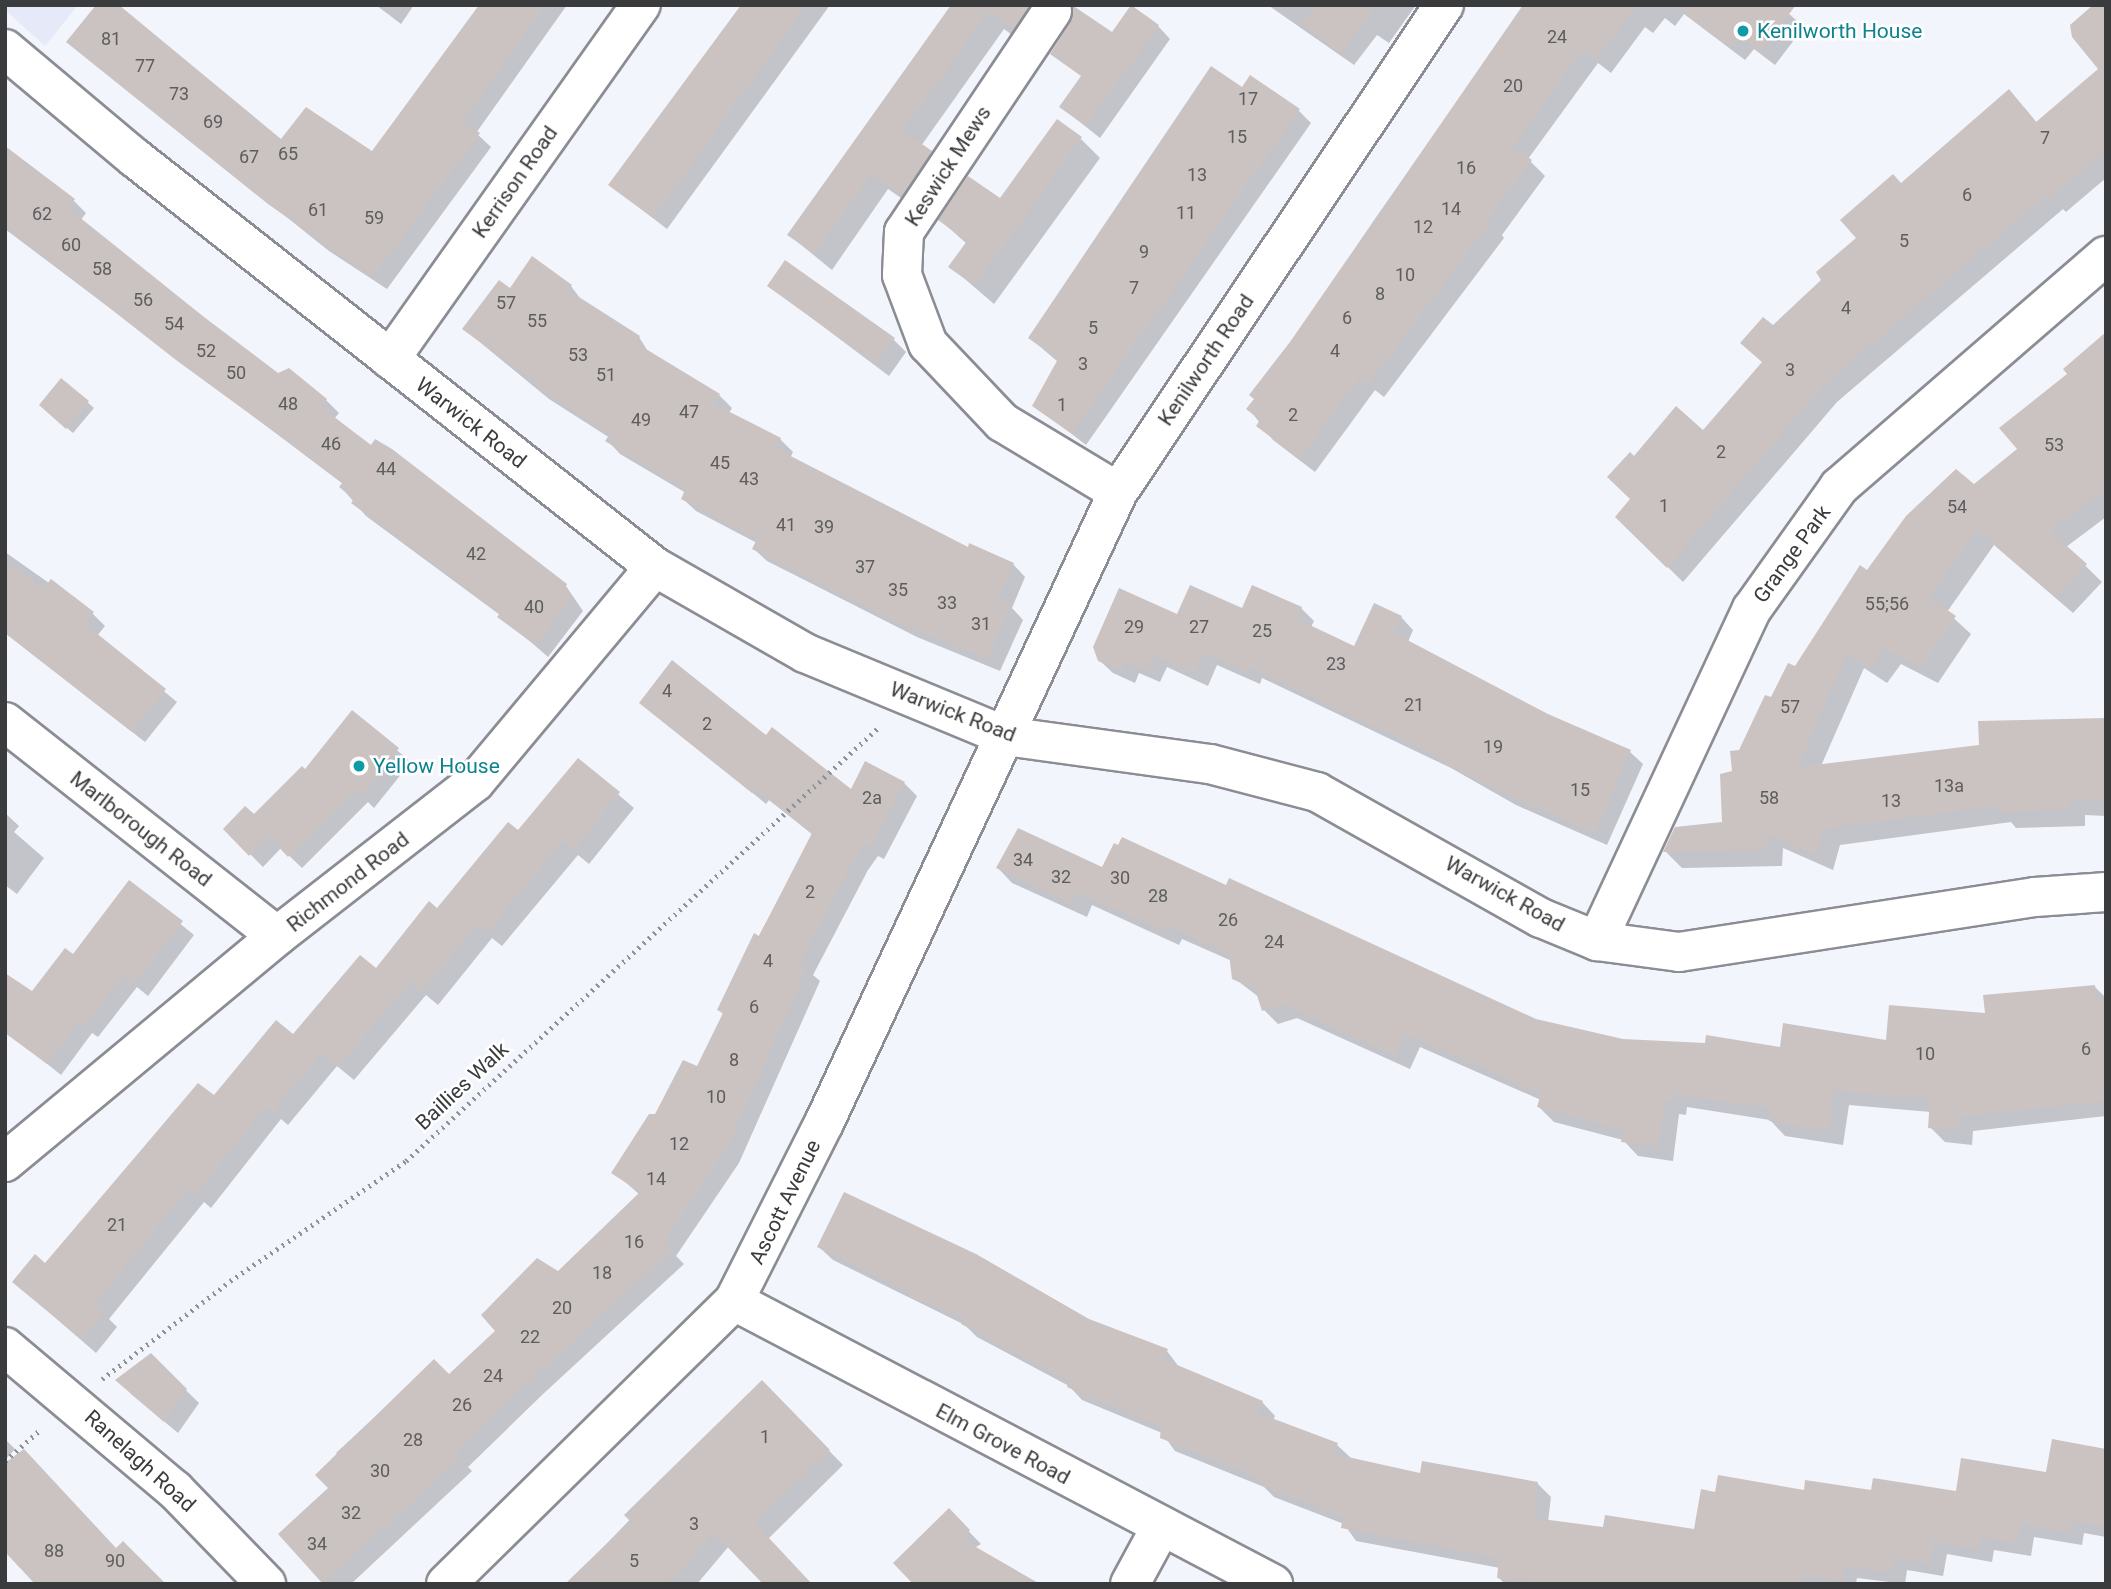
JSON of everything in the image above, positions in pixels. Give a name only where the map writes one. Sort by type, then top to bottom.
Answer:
[{"type":"street","name":"Kerrison Road","points":[[390,359],[641,5]]},
{"type":"street","name":"Kenilworth Road","points":[[1005,736],[1118,492],[1444,5]]},
{"type":"street","name":"Keswick Mews","points":[[1052,10],[904,232],[902,275],[928,344],[1002,422],[1118,492]]},
{"type":"street","name":"Warwick Road","points":[[5,49],[135,158],[655,567],[805,653],[1005,736],[1210,764],[1317,792],[1541,918],[1597,941],[1679,952],[2035,897],[2106,892]]},
{"type":"street","name":"Grange Park","points":[[1597,941],[1752,609],[1839,487],[2106,256]]},
{"type":"street","name":"Richmond Road","points":[[5,1162],[277,936],[475,782],[655,567]]},
{"type":"street","name":"Marlborough Road","points":[[5,722],[277,936]]},
{"type":"street","name":"Ascott Avenue","points":[[446,1584],[734,1301],[763,1251],[1005,736]]},
{"type":"street","name":"Elm Grove Road","points":[[734,1301],[1273,1584]]},
{"type":"street","name":"Ranelagh Road","points":[[5,1348],[72,1401],[175,1490],[266,1584]]},
{"type":"street","points":[[1130,1584],[1161,1527]]},
{"type":"path","name":"Baillies Walk","points":[[5,1461],[72,1401],[230,1281],[406,1161],[911,698]]},
{"type":"shaded area","points":[[5,5],[78,5],[45,46],[5,10]]},
{"type":"building","points":[[96,5],[119,5],[281,139],[306,107],[372,151],[479,5],[546,5],[463,121],[480,133],[373,278],[268,204],[66,42]]},
{"type":"building","points":[[741,5],[807,5],[653,218],[608,185]]},
{"type":"building","points":[[951,5],[1030,5],[1014,29],[988,11],[903,131],[932,151],[902,195],[871,174],[815,254],[787,235]]},
{"type":"building","points":[[1072,5],[1112,32],[1131,5],[1159,25],[1086,126],[1059,107],[1081,76],[1050,54],[1070,23]]},
{"type":"building","points":[[1316,5],[1377,5],[1341,54],[1302,24]]},
{"type":"building","points":[[1523,5],[1637,5],[1596,60],[1583,50],[1513,146],[1532,160],[1488,219],[1491,222],[1369,384],[1360,377],[1300,459],[1256,426],[1260,420],[1246,409],[1254,399],[1249,395],[1290,342]]},
{"type":"building","name":"Kenilworth House","points":[[1674,5],[1796,5],[1760,52],[1738,36],[1730,47]]},
{"type":"building","points":[[2093,5],[2106,5],[2106,151],[2049,198],[2047,195],[1822,387],[1667,568],[1615,517],[1630,499],[1607,477],[1630,452],[1634,456],[1676,406],[1703,430],[1762,362],[1740,343],[1763,317],[1773,325],[1821,280],[1816,272],[1856,238],[1840,220],[1893,174],[1901,183],[2009,89],[2036,122],[2098,69],[2072,37],[2070,25]]},
{"type":"building","points":[[1211,66],[1242,87],[1250,75],[1300,109],[1072,434],[1032,406],[1058,359],[1028,338]]},
{"type":"building","points":[[1057,119],[1082,137],[975,286],[948,267],[967,241],[938,220],[968,176],[1000,198]]},
{"type":"building","points":[[5,146],[75,199],[68,208],[204,317],[278,373],[289,368],[327,399],[321,407],[371,445],[375,439],[392,449],[567,584],[565,588],[572,597],[535,645],[497,617],[500,613],[351,503],[354,499],[339,487],[343,482],[176,360],[5,226]]},
{"type":"building","points":[[532,256],[572,285],[568,290],[640,336],[636,343],[720,394],[714,404],[781,438],[775,448],[968,547],[969,543],[1014,563],[998,599],[1011,605],[988,659],[903,625],[752,549],[757,539],[681,499],[685,490],[605,441],[610,434],[534,386],[536,383],[462,329],[499,280],[510,288]]},
{"type":"building","points":[[785,260],[895,338],[876,364],[767,286]]},
{"type":"building","points":[[2106,332],[2106,489],[2050,531],[2087,564],[2056,598],[1977,530],[1930,598],[1956,616],[1922,668],[1884,649],[1870,668],[1847,653],[1798,767],[1979,745],[1978,721],[2106,718],[2106,801],[2069,799],[2069,810],[1998,812],[1998,806],[1824,829],[1817,855],[1767,834],[1766,850],[1663,852],[1675,827],[1722,822],[1720,774],[1732,771],[1730,751],[1739,750],[1765,695],[1771,697],[1788,663],[1795,666],[1860,565],[1867,570],[1906,516],[1956,469],[1974,484],[2017,449],[1999,428],[2067,374],[2063,369]]},
{"type":"building","points":[[61,378],[89,401],[66,429],[39,405]]},
{"type":"building","points":[[5,560],[43,589],[51,579],[94,612],[85,624],[166,689],[132,732],[5,633]]},
{"type":"building","points":[[1190,585],[1242,608],[1252,585],[1302,607],[1297,619],[1354,646],[1374,603],[1402,616],[1394,633],[1548,714],[1631,750],[1595,833],[1502,792],[1445,764],[1447,761],[1249,667],[1247,672],[1205,653],[1195,674],[1154,655],[1147,671],[1126,661],[1122,671],[1098,661],[1093,647],[1119,588],[1177,614]]},
{"type":"building","points":[[672,660],[766,735],[772,727],[851,789],[865,761],[905,782],[871,847],[865,844],[855,858],[800,963],[808,967],[726,1150],[664,1242],[672,1250],[529,1382],[457,1453],[461,1457],[323,1584],[278,1534],[328,1488],[315,1475],[434,1359],[449,1374],[495,1331],[481,1315],[537,1258],[558,1271],[640,1192],[611,1173],[649,1114],[655,1114],[683,1060],[697,1066],[723,1013],[717,1010],[754,933],[759,936],[812,833],[755,789],[752,793],[639,703]]},
{"type":"building","points":[[352,710],[399,748],[361,797],[354,791],[288,857],[268,836],[249,856],[223,829],[245,806],[254,814],[302,766],[305,769]]},
{"type":"building","points":[[578,758],[620,792],[574,851],[562,842],[486,933],[477,925],[422,992],[410,982],[338,1067],[321,1053],[273,1112],[266,1106],[196,1195],[188,1189],[95,1304],[104,1311],[81,1339],[12,1282],[35,1254],[45,1263],[198,1083],[214,1095],[276,1020],[293,1034],[360,955],[376,968],[429,901],[437,908],[508,822],[518,830]]},
{"type":"building","points":[[1018,828],[1102,867],[1114,843],[1118,845],[1122,837],[1226,885],[1229,878],[1536,1019],[1623,1039],[1705,1043],[1706,1035],[1780,1047],[1783,1023],[1886,1040],[1889,1005],[1985,1013],[1983,995],[2095,985],[2096,998],[2106,998],[2106,1101],[1959,1117],[1958,1131],[1928,1128],[1930,1099],[1834,1091],[1828,1131],[1769,1121],[1771,1108],[1673,1094],[1672,1102],[1665,1100],[1659,1147],[1621,1142],[1623,1130],[1537,1107],[1541,1093],[1405,1034],[1395,1056],[1282,1004],[1262,1011],[1255,989],[1232,979],[1229,954],[1167,925],[1164,931],[1077,892],[1072,904],[996,868]]},
{"type":"building","points":[[129,880],[183,921],[135,985],[123,976],[85,1026],[79,1022],[47,1064],[5,1033],[5,973],[32,991],[65,948],[73,954]]},
{"type":"building","points":[[844,1192],[976,1254],[1089,1319],[1168,1349],[1163,1359],[1263,1401],[1258,1413],[1338,1443],[1334,1454],[1420,1473],[1422,1461],[1538,1482],[1534,1518],[1603,1527],[1605,1515],[1694,1529],[1701,1489],[1715,1492],[1718,1475],[1804,1490],[1805,1480],[1871,1490],[1873,1478],[1956,1491],[1961,1458],[2046,1472],[2052,1439],[2106,1449],[2106,1526],[2071,1521],[2069,1533],[2021,1524],[2018,1543],[1981,1537],[1979,1549],[1934,1542],[1930,1564],[1894,1558],[1891,1573],[1844,1566],[1842,1581],[1802,1575],[1801,1584],[1539,1584],[1497,1578],[1499,1558],[1341,1528],[1343,1517],[1259,1484],[1261,1479],[1160,1438],[1161,1427],[1067,1387],[1069,1381],[961,1324],[965,1318],[909,1296],[910,1293],[817,1247]]},
{"type":"building","points":[[151,1353],[187,1389],[164,1422],[115,1380]]},
{"type":"building","points":[[762,1380],[830,1450],[755,1523],[812,1584],[763,1584],[714,1533],[669,1584],[565,1584],[630,1521],[624,1515]]},
{"type":"building","points":[[24,1449],[116,1548],[123,1541],[166,1584],[35,1584],[5,1552],[5,1463]]},
{"type":"building","points":[[949,1508],[970,1530],[962,1539],[1040,1584],[913,1584],[893,1563]]},
{"type":"place","name":"Kenilworth House","points":[[1743,31]]},
{"type":"place","name":"Yellow House","points":[[359,766]]}]
